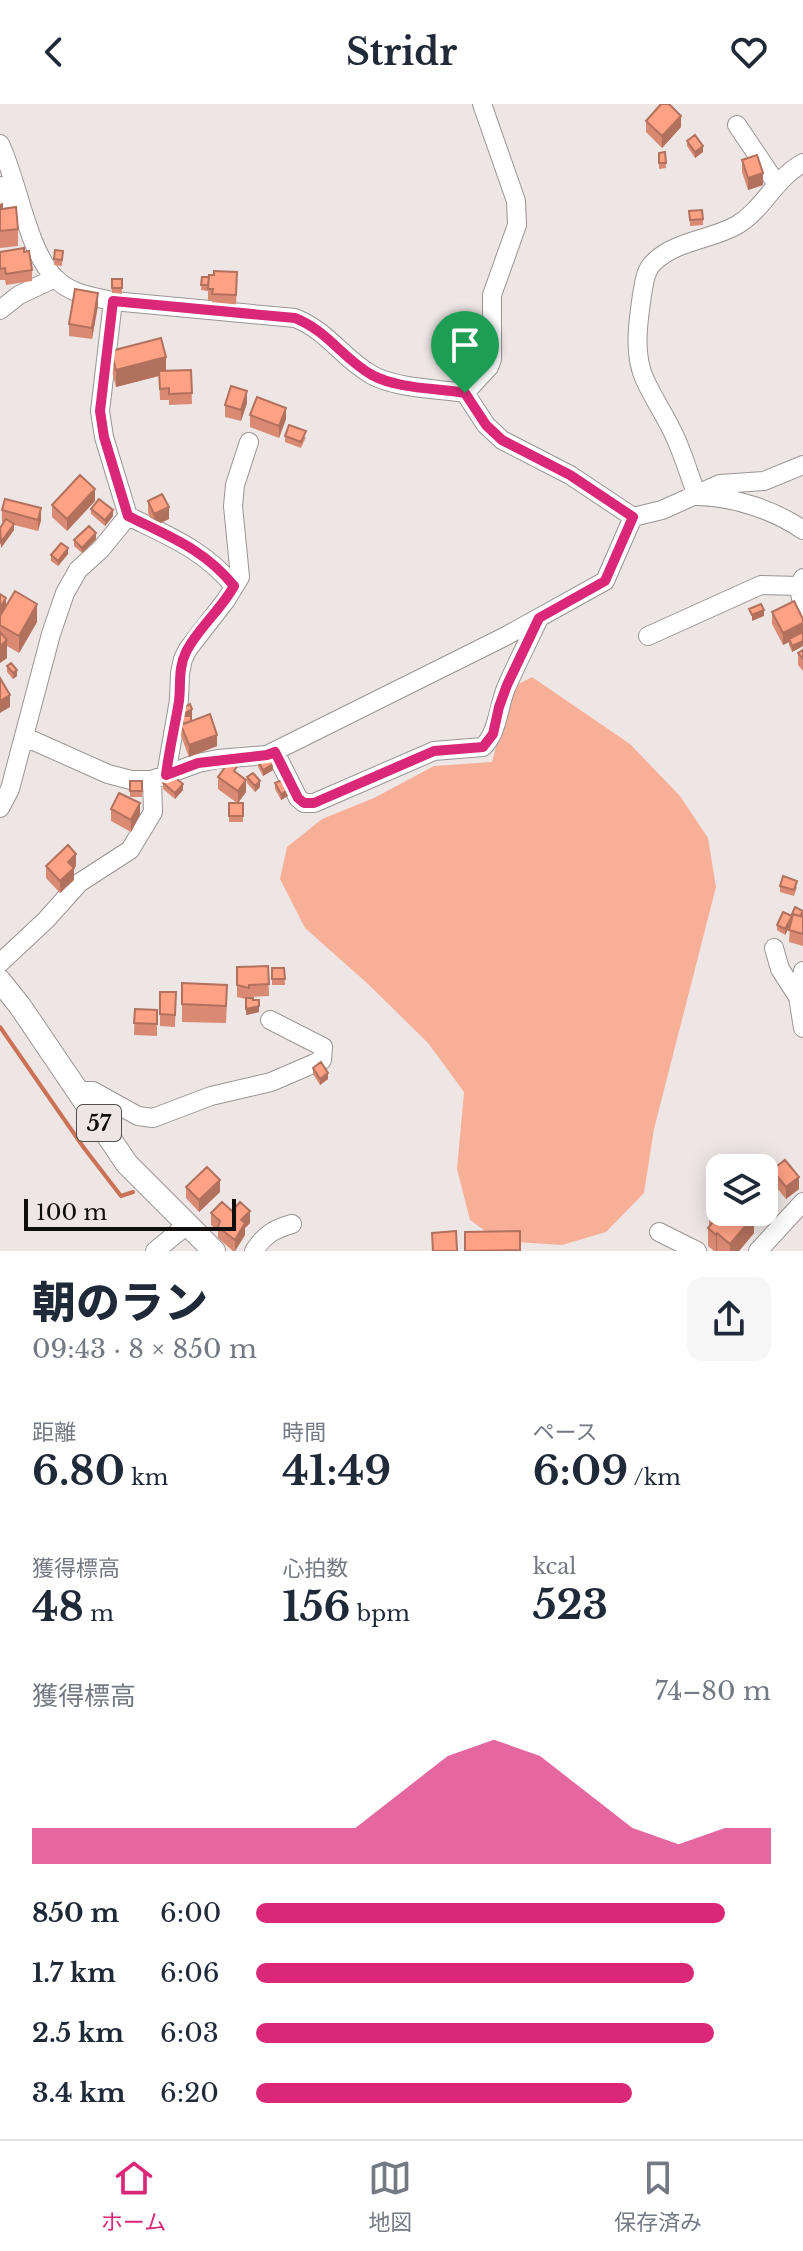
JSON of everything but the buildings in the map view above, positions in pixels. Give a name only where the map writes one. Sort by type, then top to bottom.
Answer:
[{"type":"main road","name":"57","points":[[0,981],[127,1164],[214,1251]]},
{"type":"street","points":[[465,393],[489,367],[492,359],[492,295],[517,225],[516,201],[482,104]]},
{"type":"street","points":[[737,125],[776,183]]},
{"type":"street","points":[[0,144],[45,264],[55,278],[70,289],[113,301],[295,318],[318,330],[374,376],[465,393],[486,425],[502,440],[570,475],[633,517],[662,510],[720,484],[764,481],[803,465]]},
{"type":"street","points":[[697,496],[676,439],[644,378],[638,357],[639,313],[645,281],[650,266],[674,248],[742,221],[764,202],[776,183],[803,163]]},
{"type":"street","points":[[0,186],[12,207],[27,220]]},
{"type":"street","points":[[0,310],[19,295],[55,278]]},
{"type":"street","points":[[113,301],[100,411],[104,437],[128,516],[198,551],[212,561],[234,586]]},
{"type":"street","points":[[0,963],[46,920],[79,883],[130,850],[153,812],[179,700],[183,659],[240,577],[233,506],[235,485],[249,442]]},
{"type":"street","points":[[697,496],[721,497],[780,517],[803,530]]},
{"type":"street","points":[[0,808],[10,789],[51,634],[65,593],[78,570],[101,549],[128,516]]},
{"type":"street","points":[[25,737],[108,774],[131,780],[159,778],[198,763],[267,755],[539,618],[605,581],[633,517]]},
{"type":"street","points":[[648,636],[761,585],[801,582],[803,612]]},
{"type":"street","points":[[275,752],[298,798],[304,803],[314,803],[434,751],[483,747],[493,734],[507,685],[539,618]]},
{"type":"street","points":[[774,948],[780,969],[798,997]]},
{"type":"street","points":[[803,971],[798,997],[803,1028]]},
{"type":"street","points":[[78,1091],[93,1091],[138,1116],[153,1118],[211,1096],[282,1079],[322,1060],[323,1047],[270,1020]]},
{"type":"street","points":[[758,1251],[803,1202]]},
{"type":"street","points":[[155,1251],[188,1224]]},
{"type":"street","points":[[254,1251],[262,1238],[292,1224]]},
{"type":"street","points":[[659,1232],[697,1251]]},
{"type":"shaded area","points":[[532,677],[630,744],[680,796],[708,838],[716,887],[654,1129],[644,1193],[606,1232],[562,1245],[499,1241],[470,1220],[457,1169],[464,1092],[428,1043],[305,928],[280,879],[287,847],[322,819],[374,798],[434,766],[492,762],[511,688]]},
{"type":"waterway","points":[[0,1027],[121,1196],[133,1192]]},
{"type":"route","points":[[113,301],[295,318],[310,324],[374,376],[465,393],[478,415],[502,440],[570,475],[633,517],[605,581],[539,618],[507,685],[493,734],[488,741],[483,747],[473,749],[434,751],[314,803],[304,803],[298,798],[275,752],[198,763],[166,775],[183,659],[234,586],[212,561],[198,551],[128,516],[104,437],[100,411],[113,301]]}]
